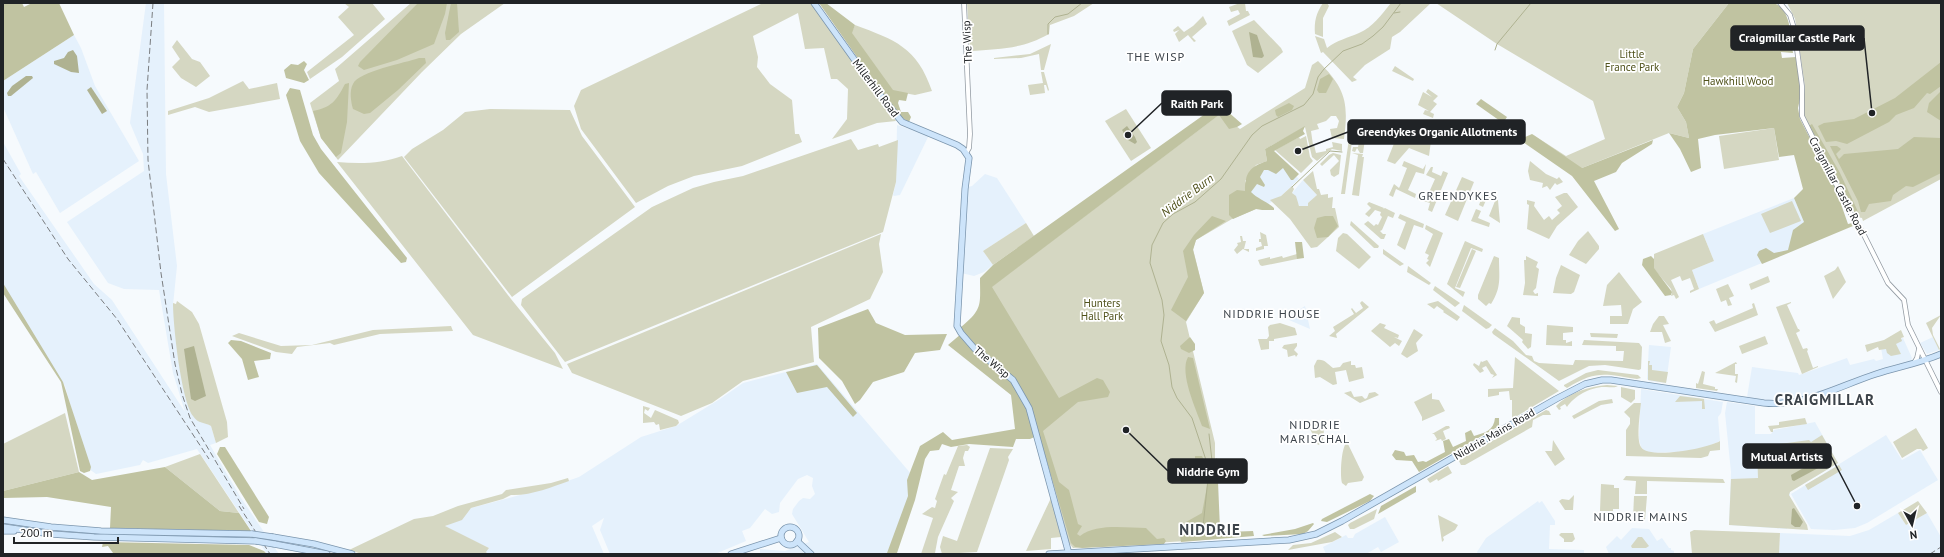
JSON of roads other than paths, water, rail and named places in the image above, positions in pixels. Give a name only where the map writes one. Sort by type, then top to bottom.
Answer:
[{"type":"main road","name":"Millerhill Road","points":[[814,3],[876,90],[902,122],[958,145],[966,152]]},
{"type":"main road","name":"The Wisp","points":[[966,152],[969,158],[965,195],[957,326],[961,334],[974,348],[1010,376],[1026,401],[1035,424],[1069,553]]},
{"type":"main road","name":"Niddrie Mains Road","points":[[1049,554],[1289,540],[1311,536],[1342,521],[1561,396],[1591,382],[1611,380],[1764,403],[1785,404],[1809,399],[1844,385],[1926,361],[1941,354]]},
{"type":"main road","points":[[3,516],[32,524]]},
{"type":"main road","points":[[3,520],[101,531],[252,534],[314,544],[352,554]]},
{"type":"main road","points":[[3,527],[115,538],[201,538],[256,541],[327,554]]},
{"type":"main road","points":[[798,541],[789,545],[785,544],[781,538],[783,529],[792,527],[798,532],[798,541],[811,554]]},
{"type":"main road","points":[[3,531],[32,531]]},
{"type":"main road","points":[[731,554],[781,538]]},
{"type":"street","name":"The Wisp","points":[[964,3],[970,134],[969,148],[966,152]]},
{"type":"street","name":"Craigmillar Castle Road","points":[[1780,3],[1790,15],[1794,28],[1802,86],[1802,116],[1854,220],[1862,231],[1888,283],[1904,300],[1908,325],[1941,392]]},
{"type":"street","points":[[1914,364],[1919,349]]},
{"type":"waterway","points":[[1048,34],[1048,24],[1055,17],[1068,14],[1082,3]]},
{"type":"waterway","name":"Niddrie Burn","points":[[1209,469],[1192,418],[1177,398],[1172,387],[1169,365],[1161,341],[1164,315],[1162,300],[1150,263],[1152,245],[1163,223],[1173,214],[1195,202],[1221,179],[1252,135],[1262,126],[1304,105],[1313,94],[1318,77],[1324,69],[1343,51],[1362,44],[1373,36],[1383,27],[1401,3]]},
{"type":"waterway","points":[[1495,50],[1497,44],[1531,3]]},
{"type":"waterway","name":"Niddrie Burn","points":[[1394,13],[1400,12]]},
{"type":"waterway","name":"Niddrie Burn","points":[[1292,187],[1330,151],[1342,152]]},
{"type":"waterway","name":"Niddrie Burn","points":[[1195,534],[1203,527],[1209,469],[1212,461],[1209,434]]},
{"type":"railway","points":[[153,3],[147,90],[148,160],[161,273],[175,364],[182,394],[190,418],[244,509]]},
{"type":"railway","points":[[3,159],[68,259],[117,319],[209,459]]},
{"type":"railway","points":[[239,506],[270,554]]},
{"type":"railway","points":[[1930,554],[1941,547]]},
{"type":"place","name":"Craigmillar Castle Park","points":[[1872,113]]},
{"type":"place","name":"Raith Park","points":[[1128,135]]},
{"type":"place","name":"Greendykes Organic Allotments","points":[[1298,151]]},
{"type":"place","name":"Niddrie Gym","points":[[1126,430]]},
{"type":"place","name":"Mutual Artists","points":[[1857,506]]},
{"type":"district","name":"THE WISP","points":[[1156,56]]},
{"type":"district","name":"GREENDYKES","points":[[1458,195]]},
{"type":"district","name":"NIDDRIE HOUSE","points":[[1272,313]]},
{"type":"district","name":"CRAIGMILLAR","points":[[1825,399]]},
{"type":"district","name":"NIDDRIE MARISCHAL","points":[[1315,431]]},
{"type":"district","name":"NIDDRIE MAINS","points":[[1641,516]]},
{"type":"district","name":"NIDDRIE","points":[[1210,529]]},
{"type":"park label","name":"Little France Park","points":[[1632,60]]},
{"type":"park label","name":"Hawkhill Wood","points":[[1738,81]]},
{"type":"park label","name":"Hunters Hall Park","points":[[1102,309]]}]
